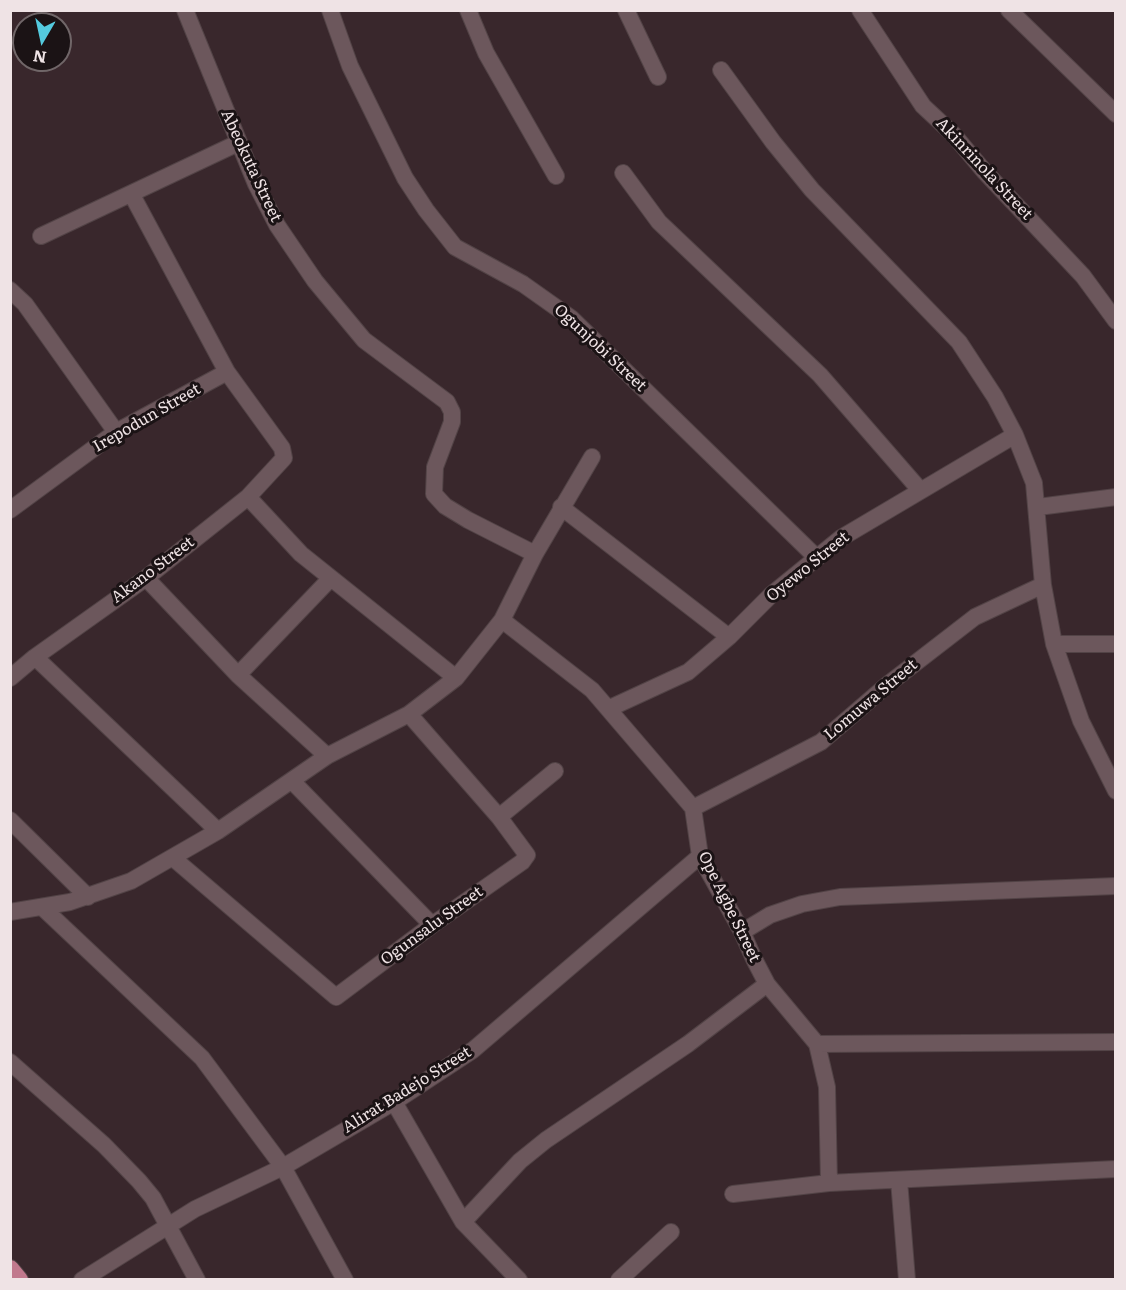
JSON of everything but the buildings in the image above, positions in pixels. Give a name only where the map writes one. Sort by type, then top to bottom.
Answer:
[{"type":"main road","points":[[10,1269],[19,1280]]},
{"type":"street","name":"Abeokuta Street","points":[[185,10],[238,143],[277,225],[315,281],[364,340],[447,402],[452,412],[452,422],[435,467],[434,494],[445,506],[468,520],[534,554]]},
{"type":"street","name":"Ogunjobi Street","points":[[330,10],[350,66],[405,178],[455,247],[523,284],[571,318],[817,558]]},
{"type":"street","points":[[468,10],[486,53],[556,176]]},
{"type":"street","points":[[626,10],[658,77]]},
{"type":"street","name":"Akinrinola Street","points":[[860,10],[923,106],[953,134],[984,171],[1083,276],[1116,321]]},
{"type":"street","points":[[1009,10],[1116,114]]},
{"type":"street","points":[[721,70],[773,142],[812,190],[959,342],[995,397],[1016,435],[1030,471],[1038,507],[1044,585],[1054,644],[1081,721],[1116,791]]},
{"type":"street","points":[[41,236],[238,143]]},
{"type":"street","points":[[623,173],[659,222],[820,375],[920,490]]},
{"type":"street","points":[[132,195],[227,372]]},
{"type":"street","points":[[10,290],[25,304],[116,432]]},
{"type":"street","name":"Irepodun Street","points":[[13,502],[116,432],[227,372]]},
{"type":"street","name":"Akano Street","points":[[10,678],[35,657],[146,578],[248,496],[284,458],[284,452],[227,372]]},
{"type":"street","name":"Oyewo Street","points":[[610,708],[678,678],[697,666],[771,595],[865,522],[1016,435]]},
{"type":"street","points":[[10,912],[88,897],[131,881],[218,831],[327,756],[409,714],[456,678],[502,620],[534,554],[592,457]]},
{"type":"street","points":[[248,496],[301,554],[456,678]]},
{"type":"street","points":[[1038,507],[1116,497]]},
{"type":"street","points":[[561,507],[729,637]]},
{"type":"street","points":[[146,578],[238,675],[327,756]]},
{"type":"street","points":[[238,675],[330,579]]},
{"type":"street","name":"Lomuwa Street","points":[[693,808],[821,742],[887,685],[975,617],[1044,585]]},
{"type":"street","points":[[502,620],[576,677],[610,708],[693,808]]},
{"type":"street","points":[[1054,644],[1116,644]]},
{"type":"street","points":[[35,657],[218,831]]},
{"type":"street","points":[[409,714],[499,817],[555,771]]},
{"type":"street","points":[[292,781],[432,925]]},
{"type":"street","name":"Ope Agbe Street","points":[[693,808],[700,856],[742,932],[767,984],[817,1044],[827,1087],[829,1183]]},
{"type":"street","name":"Ogunsalu Street","points":[[173,858],[336,997],[432,925],[522,862],[527,855],[499,817]]},
{"type":"street","points":[[10,820],[88,897]]},
{"type":"street","name":"Alirat Badejo Street","points":[[82,1280],[195,1209],[283,1167],[394,1102],[488,1038],[700,856]]},
{"type":"street","points":[[742,932],[770,915],[840,897],[1116,886]]},
{"type":"street","points":[[42,907],[190,1045],[283,1167],[345,1280]]},
{"type":"street","points":[[463,1222],[520,1161],[546,1140],[688,1044],[767,984]]},
{"type":"street","points":[[817,1044],[1116,1042]]},
{"type":"street","points":[[10,1062],[104,1145],[139,1180],[153,1198],[197,1280]]},
{"type":"street","points":[[394,1102],[463,1222],[519,1280]]},
{"type":"street","points":[[733,1194],[829,1183],[1116,1169]]},
{"type":"street","points":[[899,1180],[907,1280]]},
{"type":"street","points":[[619,1280],[671,1232]]}]
